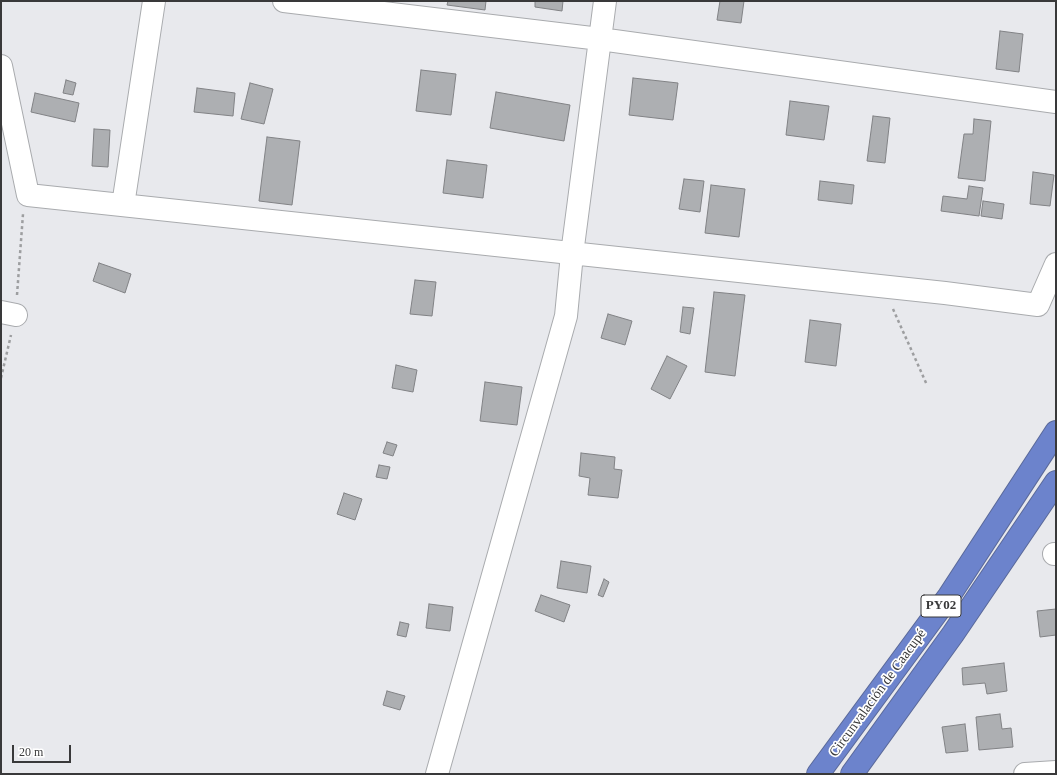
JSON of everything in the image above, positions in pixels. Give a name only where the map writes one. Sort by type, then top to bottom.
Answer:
[{"type":"highway","name":"Circunvalación de Caacupé","points":[[818,774],[949,596],[1056,432]]},
{"type":"highway","name":"Circunvalación de Caacupé","points":[[852,774],[953,634],[1056,482]]},
{"type":"street","points":[[123,205],[154,1]]},
{"type":"street","points":[[284,1],[600,39],[1056,102]]},
{"type":"street","points":[[437,774],[566,316],[572,254],[605,1]]},
{"type":"street","points":[[1,66],[28,195],[883,286],[1038,305],[1056,264]]},
{"type":"street","points":[[1025,774],[1056,772]]},
{"type":"path","points":[[1,378],[8,314],[23,213]]},
{"type":"path","points":[[883,286],[927,385]]},
{"type":"building","points":[[448,1],[486,1],[485,10],[447,5]]},
{"type":"building","points":[[535,1],[563,1],[562,11],[535,7]]},
{"type":"building","points":[[720,1],[744,1],[741,23],[717,20]]},
{"type":"building","points":[[1000,31],[1023,34],[1019,72],[996,69]]},
{"type":"building","points":[[421,70],[456,74],[451,115],[416,111]]},
{"type":"building","points":[[633,78],[678,83],[673,120],[629,115]]},
{"type":"building","points":[[66,80],[76,83],[73,95],[63,93]]},
{"type":"building","points":[[250,83],[273,89],[264,124],[241,119]]},
{"type":"building","points":[[197,88],[235,93],[233,116],[194,112]]},
{"type":"building","points":[[496,92],[570,105],[564,141],[490,128]]},
{"type":"building","points":[[35,93],[79,103],[75,122],[31,112]]},
{"type":"building","points":[[790,101],[829,106],[824,140],[786,135]]},
{"type":"building","points":[[873,116],[890,118],[885,163],[867,161]]},
{"type":"building","points":[[974,119],[991,121],[985,181],[958,178],[964,134],[973,134]]},
{"type":"building","points":[[94,129],[110,130],[108,167],[92,166]]},
{"type":"building","points":[[267,137],[300,141],[292,205],[259,201]]},
{"type":"building","points":[[447,160],[487,165],[483,198],[443,193]]},
{"type":"building","points":[[1033,172],[1054,175],[1050,206],[1030,204]]},
{"type":"building","points":[[684,179],[704,181],[700,212],[679,209]]},
{"type":"building","points":[[820,181],[854,185],[852,204],[818,200]]},
{"type":"building","points":[[711,185],[745,189],[739,237],[705,233]]},
{"type":"building","points":[[969,186],[983,188],[979,216],[941,211],[943,196],[967,199]]},
{"type":"building","points":[[983,201],[1004,204],[1002,219],[981,216]]},
{"type":"building","points":[[99,263],[131,274],[125,293],[93,281]]},
{"type":"building","points":[[415,280],[436,282],[432,316],[410,314]]},
{"type":"building","points":[[714,292],[745,295],[735,376],[705,372]]},
{"type":"building","points":[[683,307],[694,308],[690,334],[680,332]]},
{"type":"building","points":[[608,314],[632,321],[625,345],[601,338]]},
{"type":"building","points":[[810,320],[841,324],[836,366],[805,362]]},
{"type":"building","points":[[667,356],[687,366],[670,399],[651,389]]},
{"type":"building","points":[[396,365],[417,370],[413,392],[392,388]]},
{"type":"building","points":[[485,382],[522,387],[517,425],[480,421]]},
{"type":"building","points":[[387,442],[397,445],[393,456],[383,453]]},
{"type":"building","points":[[581,453],[615,457],[614,469],[622,470],[618,498],[588,495],[590,478],[579,476]]},
{"type":"building","points":[[379,465],[390,467],[387,479],[376,477]]},
{"type":"building","points":[[344,493],[362,499],[355,520],[337,514]]},
{"type":"building","points":[[561,561],[591,566],[587,593],[557,588]]},
{"type":"building","points":[[604,579],[609,582],[603,597],[598,595]]},
{"type":"building","points":[[541,595],[570,605],[564,622],[535,611]]},
{"type":"building","points":[[429,604],[453,607],[450,631],[426,628]]},
{"type":"building","points":[[1056,609],[1056,635],[1040,637],[1037,611]]},
{"type":"building","points":[[400,622],[409,624],[406,637],[397,635]]},
{"type":"building","points":[[1004,663],[1007,691],[987,694],[985,683],[963,685],[962,668]]},
{"type":"building","points":[[387,691],[405,696],[400,710],[383,705]]},
{"type":"building","points":[[1000,714],[1002,729],[1011,728],[1013,747],[979,750],[976,717]]},
{"type":"building","points":[[965,724],[968,751],[946,753],[942,727]]}]
